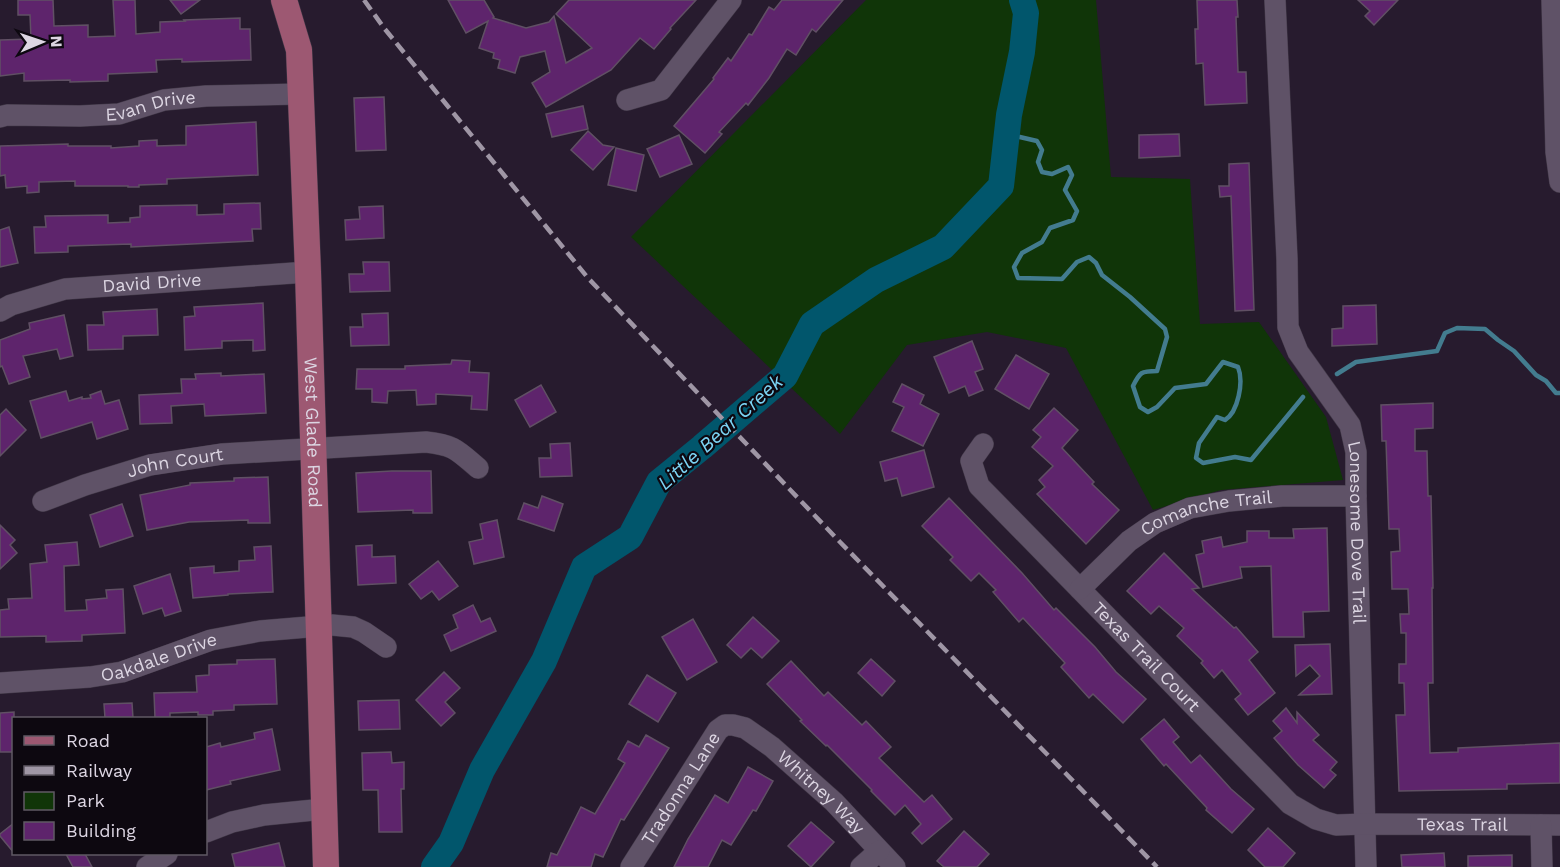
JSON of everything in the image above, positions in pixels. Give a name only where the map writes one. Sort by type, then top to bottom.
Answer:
[{"type":"main road","name":"West Glade Road","points":[[284,0],[299,50],[326,867]]},
{"type":"street","points":[[627,100],[661,90],[731,0]]},
{"type":"street","name":"Lonesome Dove Trail","points":[[1275,0],[1288,327],[1298,352],[1350,425],[1356,452],[1366,867]]},
{"type":"street","points":[[1551,0],[1556,152],[1560,182]]},
{"type":"street","name":"Evan Drive","points":[[0,117],[7,115],[119,114],[164,100],[206,96],[300,94]]},
{"type":"street","name":"David Drive","points":[[0,311],[11,305],[65,289],[308,272]]},
{"type":"street","name":"John Court","points":[[43,501],[150,465],[222,454],[426,442],[444,444],[456,449],[478,468]]},
{"type":"street","name":"Texas Trail Court","points":[[983,444],[971,461],[979,486],[1290,804],[1316,819],[1336,825],[1365,824]]},
{"type":"street","name":"Comanche Trail","points":[[1080,589],[1129,541],[1155,523],[1190,508],[1229,501],[1282,496],[1356,496]]},
{"type":"street","name":"Oakdale Drive","points":[[0,683],[90,677],[122,672],[211,640],[260,631],[332,625],[353,627],[386,647]]},
{"type":"street","name":"Tradonna Lane","points":[[631,867],[718,730],[725,725],[733,724],[741,727]]},
{"type":"street","name":"Whitney Way","points":[[741,727],[746,728],[772,747],[834,802],[895,867]]},
{"type":"street","points":[[207,832],[232,822],[264,815],[324,809]]},
{"type":"street","name":"Texas Trail","points":[[1365,824],[1551,825]]},
{"type":"street","points":[[1542,867],[1551,825]]},
{"type":"street","points":[[861,867],[879,851]]},
{"type":"street","points":[[147,867],[165,855]]},
{"type":"green space","points":[[866,0],[1096,0],[1111,177],[1190,179],[1200,324],[1259,322],[1326,417],[1343,480],[1221,490],[1153,510],[1066,348],[987,332],[907,345],[840,434],[631,237]]},
{"type":"building","points":[[18,0],[53,0],[54,26],[88,25],[88,37],[115,36],[113,0],[135,0],[136,34],[160,32],[160,22],[240,18],[240,29],[250,29],[251,60],[182,62],[182,59],[156,60],[157,72],[108,74],[108,81],[24,81],[24,73],[0,76],[0,40],[31,39],[30,15],[18,15]]},
{"type":"building","points":[[170,0],[200,0],[181,14]]},
{"type":"building","points":[[448,0],[484,0],[493,18],[526,28],[549,22],[554,16],[566,63],[592,48],[556,14],[569,0],[696,0],[654,49],[640,38],[611,70],[546,107],[532,83],[550,72],[545,51],[520,57],[515,73],[498,68],[500,60],[493,58],[494,53],[479,48],[488,21],[466,33]]},
{"type":"building","points":[[782,0],[843,0],[816,32],[812,29],[796,55],[787,49],[769,78],[748,105],[746,103],[719,132],[722,134],[705,153],[674,126],[714,79],[728,58],[731,61],[749,34],[752,35],[769,7],[774,10]]},
{"type":"building","points":[[1197,0],[1237,0],[1238,72],[1246,72],[1247,103],[1205,105],[1203,63],[1196,64]]},
{"type":"building","points":[[1358,0],[1398,0],[1374,25],[1365,16],[1370,11]]},
{"type":"building","points":[[384,97],[386,150],[356,151],[354,98]]},
{"type":"building","points":[[583,106],[588,129],[552,137],[546,114]]},
{"type":"building","points":[[256,122],[258,175],[167,179],[167,184],[139,185],[139,187],[75,186],[75,181],[39,182],[39,192],[27,193],[27,186],[6,188],[5,175],[0,176],[0,146],[68,144],[68,146],[111,146],[111,148],[139,146],[139,141],[157,140],[157,146],[186,145],[186,126]]},
{"type":"building","points":[[588,131],[603,145],[614,147],[593,170],[571,150]]},
{"type":"building","points":[[1179,134],[1180,156],[1139,158],[1139,135]]},
{"type":"building","points":[[679,135],[692,164],[660,177],[647,149]]},
{"type":"building","points":[[616,148],[644,155],[636,191],[608,185]]},
{"type":"building","points":[[1249,163],[1254,310],[1235,311],[1231,196],[1220,197],[1219,186],[1229,186],[1229,164]]},
{"type":"building","points":[[260,203],[261,229],[252,229],[253,241],[131,247],[131,244],[68,246],[68,252],[35,253],[34,227],[46,227],[45,216],[108,215],[108,223],[130,222],[130,218],[140,217],[140,206],[197,205],[197,215],[224,214],[224,204]]},
{"type":"building","points":[[383,206],[384,238],[346,240],[345,220],[360,219],[359,207]]},
{"type":"building","points":[[9,227],[18,263],[0,267],[0,230]]},
{"type":"building","points":[[363,262],[389,262],[390,291],[350,292],[349,274],[364,274]]},
{"type":"building","points":[[263,303],[265,350],[253,351],[253,340],[222,341],[222,348],[185,350],[184,317],[195,316],[194,307]]},
{"type":"building","points":[[1376,305],[1377,344],[1332,346],[1332,329],[1343,328],[1343,306]]},
{"type":"building","points":[[157,309],[158,335],[123,336],[123,349],[88,350],[87,325],[104,325],[103,312]]},
{"type":"building","points":[[388,313],[389,345],[351,346],[350,327],[363,327],[362,314]]},
{"type":"building","points":[[64,315],[73,356],[60,359],[57,349],[23,356],[30,377],[9,384],[2,366],[0,367],[0,340],[30,329],[29,323]]},
{"type":"building","points":[[972,341],[983,369],[975,372],[983,390],[969,396],[965,386],[949,393],[934,357]]},
{"type":"building","points":[[1016,355],[1049,374],[1029,409],[995,389]]},
{"type":"building","points":[[452,360],[470,361],[469,372],[489,373],[487,410],[471,409],[472,396],[436,394],[436,404],[417,405],[416,390],[388,391],[387,403],[372,402],[372,389],[356,389],[357,369],[405,369],[405,366],[451,364]]},
{"type":"building","points":[[221,373],[221,376],[264,374],[266,413],[205,416],[204,404],[171,406],[172,423],[140,424],[139,395],[182,393],[181,379],[196,379],[195,374]]},
{"type":"building","points":[[902,384],[924,395],[920,404],[939,414],[923,446],[892,431],[904,407],[893,402]]},
{"type":"building","points":[[541,385],[556,412],[530,427],[515,400]]},
{"type":"building","points":[[66,391],[69,401],[82,397],[82,399],[91,398],[90,395],[101,391],[105,404],[119,400],[128,429],[97,439],[92,422],[41,438],[30,401]]},
{"type":"building","points":[[1433,403],[1433,428],[1415,429],[1415,451],[1427,451],[1428,496],[1431,496],[1433,683],[1428,683],[1430,753],[1458,752],[1458,748],[1560,743],[1560,783],[1507,784],[1507,789],[1399,791],[1396,715],[1405,715],[1404,683],[1399,683],[1399,664],[1406,664],[1406,633],[1401,633],[1400,614],[1409,614],[1408,589],[1392,589],[1391,552],[1400,551],[1399,529],[1389,529],[1386,441],[1382,441],[1381,405]]},
{"type":"building","points":[[1054,408],[1078,430],[1062,448],[1094,482],[1092,484],[1119,510],[1086,544],[1037,494],[1045,487],[1039,480],[1053,466],[1032,447],[1041,437],[1033,430]]},
{"type":"building","points":[[6,409],[26,430],[0,456],[0,415]]},
{"type":"building","points":[[570,443],[572,476],[540,477],[539,458],[551,458],[550,444]]},
{"type":"building","points":[[924,450],[934,487],[902,496],[897,478],[885,481],[880,462]]},
{"type":"building","points":[[431,471],[432,513],[413,513],[413,510],[358,512],[356,473]]},
{"type":"building","points":[[268,477],[270,523],[248,523],[248,520],[189,522],[147,530],[140,495],[190,485],[190,483]]},
{"type":"building","points":[[542,496],[563,504],[554,531],[518,519],[524,503],[538,508]]},
{"type":"building","points":[[949,498],[1022,573],[1054,610],[1056,608],[1116,672],[1146,699],[1123,723],[1093,694],[1089,698],[1061,667],[1065,663],[1023,618],[1019,622],[993,592],[996,590],[979,573],[971,581],[950,560],[953,557],[922,526]]},
{"type":"building","points":[[122,504],[133,536],[100,547],[90,515]]},
{"type":"building","points":[[497,520],[504,557],[474,564],[469,542],[483,539],[480,524]]},
{"type":"building","points":[[0,525],[15,540],[10,545],[17,553],[0,569]]},
{"type":"building","points":[[1327,528],[1329,611],[1303,612],[1304,637],[1273,637],[1271,566],[1240,567],[1242,578],[1203,587],[1196,555],[1204,553],[1202,541],[1221,537],[1223,547],[1247,542],[1247,531],[1269,531],[1269,538],[1294,538],[1293,529]]},
{"type":"building","points":[[77,542],[79,565],[64,566],[65,611],[87,610],[86,600],[107,598],[106,590],[123,589],[125,633],[82,635],[82,641],[46,642],[46,636],[0,637],[0,610],[9,609],[8,599],[32,598],[30,564],[47,562],[45,545]]},
{"type":"building","points":[[372,545],[372,557],[395,556],[396,583],[358,585],[356,546]]},
{"type":"building","points":[[271,546],[273,592],[193,598],[190,568],[214,566],[214,573],[239,571],[239,561],[255,560],[254,547]]},
{"type":"building","points":[[1164,553],[1199,588],[1192,589],[1234,628],[1236,627],[1258,652],[1249,660],[1275,693],[1248,715],[1235,699],[1241,694],[1222,670],[1214,678],[1201,663],[1203,661],[1177,636],[1184,628],[1159,606],[1151,614],[1127,591]]},
{"type":"building","points":[[438,561],[458,586],[439,600],[432,591],[421,599],[409,584]]},
{"type":"building","points":[[170,574],[181,611],[165,616],[162,608],[143,614],[134,586]]},
{"type":"building","points":[[473,605],[481,622],[490,618],[496,631],[451,651],[444,635],[458,628],[453,615]]},
{"type":"building","points":[[753,617],[779,641],[762,658],[751,648],[741,658],[727,645]]},
{"type":"building","points":[[693,619],[717,662],[687,680],[662,637]]},
{"type":"building","points":[[1330,644],[1332,694],[1299,695],[1320,676],[1310,665],[1296,676],[1295,645]]},
{"type":"building","points":[[275,659],[277,704],[234,705],[234,710],[213,711],[213,715],[198,715],[198,712],[170,713],[170,717],[155,717],[154,693],[197,692],[196,676],[209,675],[209,665],[237,664],[237,660]]},
{"type":"building","points":[[871,659],[895,681],[882,696],[858,673]]},
{"type":"building","points":[[791,661],[824,696],[828,692],[862,725],[866,721],[891,747],[879,758],[924,802],[932,795],[952,819],[922,844],[912,833],[921,824],[905,805],[895,815],[827,745],[800,721],[802,720],[767,684]]},
{"type":"building","points":[[444,672],[460,688],[445,702],[455,713],[441,726],[416,700]]},
{"type":"building","points":[[647,675],[676,693],[658,722],[629,704]]},
{"type":"building","points":[[399,700],[400,729],[359,730],[358,701]]},
{"type":"building","points":[[132,703],[133,717],[105,717],[104,704]]},
{"type":"building","points":[[1286,708],[1297,723],[1297,712],[1319,735],[1313,740],[1337,762],[1330,770],[1336,775],[1324,788],[1298,765],[1274,738],[1282,731],[1273,721]]},
{"type":"building","points":[[14,712],[12,752],[0,752],[0,713]]},
{"type":"building","points":[[1164,719],[1179,737],[1173,742],[1191,763],[1200,755],[1231,789],[1254,809],[1232,833],[1206,810],[1207,808],[1166,764],[1164,766],[1141,739]]},
{"type":"building","points":[[272,729],[280,770],[230,781],[231,784],[207,790],[207,747],[220,743],[221,747],[255,739],[254,733]]},
{"type":"building","points":[[646,735],[669,748],[624,820],[621,819],[603,857],[595,854],[591,867],[547,867],[551,853],[557,855],[581,807],[595,814],[625,763],[618,759],[628,741],[639,747]]},
{"type":"building","points":[[391,752],[392,763],[404,762],[404,789],[401,789],[402,832],[379,832],[378,790],[363,790],[362,753]]},
{"type":"building","points":[[748,767],[773,781],[756,811],[753,810],[731,845],[722,840],[708,867],[674,867],[715,795],[728,803]]},
{"type":"building","points":[[811,822],[834,842],[811,867],[788,846]]},
{"type":"building","points":[[12,825],[12,851],[0,836]]},
{"type":"building","points":[[1268,828],[1295,853],[1283,867],[1265,867],[1248,850]]},
{"type":"building","points":[[964,831],[989,854],[977,867],[944,867],[937,861]]},
{"type":"building","points":[[279,843],[285,867],[235,867],[232,854]]},
{"type":"building","points":[[1444,853],[1445,867],[1402,867],[1401,855]]},
{"type":"building","points":[[67,855],[86,855],[92,867],[73,867]]},
{"type":"building","points":[[1512,855],[1512,867],[1468,867],[1468,856]]},
{"type":"waterway","name":"Little Bear Creek","points":[[434,867],[451,843],[482,770],[544,661],[584,567],[630,537],[659,482],[785,376],[812,324],[876,280],[943,247],[1001,186],[1009,115],[1022,52],[1026,13],[1022,0]]},
{"type":"waterway","points":[[1007,134],[1037,141],[1042,150],[1038,162],[1042,172],[1052,174],[1068,167],[1072,175],[1065,190],[1077,211],[1073,220],[1050,228],[1042,242],[1022,253],[1014,267],[1018,278],[1062,279],[1077,262],[1089,257],[1096,263],[1102,275],[1165,329],[1167,337],[1157,371],[1142,373],[1133,386],[1140,407],[1148,412],[1157,407],[1175,388],[1206,384],[1223,362],[1238,367],[1240,388],[1236,404],[1230,416],[1225,420],[1217,417],[1199,443],[1196,458],[1203,463],[1235,457],[1251,460],[1303,397]]},
{"type":"waterway","points":[[1337,374],[1356,362],[1437,351],[1445,333],[1457,328],[1485,329],[1514,351],[1556,393],[1560,393]]},
{"type":"railway","points":[[364,0],[384,28],[588,278],[840,542],[1157,867]]}]
